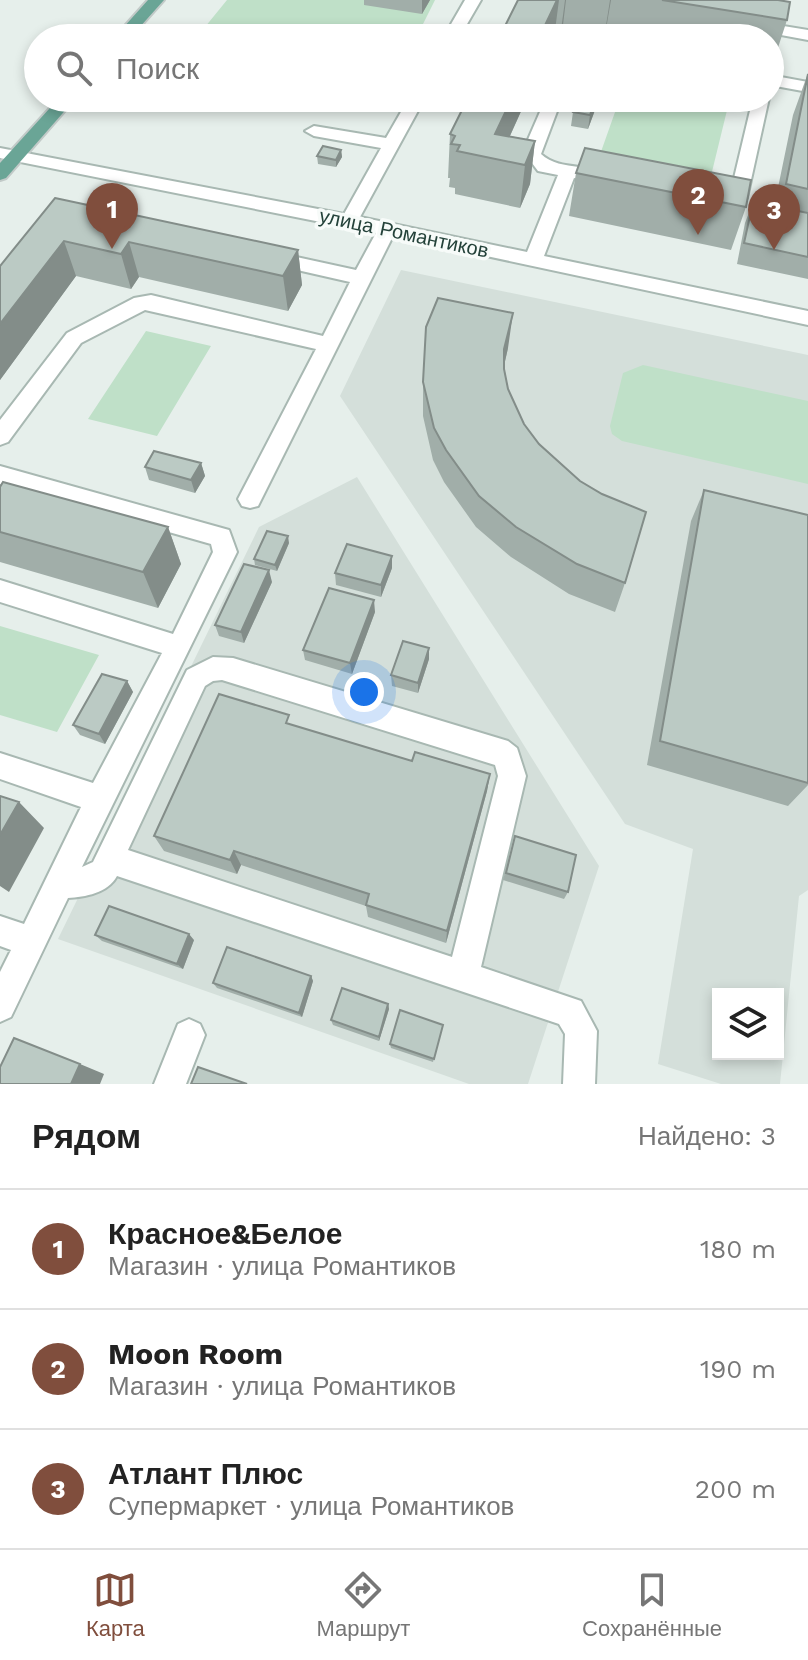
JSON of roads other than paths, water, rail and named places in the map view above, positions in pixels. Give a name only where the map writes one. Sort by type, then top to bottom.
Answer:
[{"type":"main road","points":[[135,24],[156,0]]},
{"type":"main road","points":[[0,174],[8,155],[53,112]]},
{"type":"street","points":[[459,24],[473,0]]},
{"type":"street","points":[[730,23],[736,24]]},
{"type":"street","points":[[784,31],[808,35]]},
{"type":"street","points":[[784,83],[808,87]]},
{"type":"street","points":[[349,221],[409,112]]},
{"type":"street","points":[[548,112],[532,151],[544,167],[629,184]]},
{"type":"street","points":[[705,199],[730,203],[738,198],[758,112]]},
{"type":"street","points":[[314,131],[390,144]]},
{"type":"street","name":"улица Романтиков","points":[[8,155],[349,221],[808,318]]},
{"type":"street","points":[[533,260],[568,172]]},
{"type":"street","points":[[250,499],[387,229]]},
{"type":"street","points":[[256,254],[361,278]]},
{"type":"street","points":[[0,436],[68,344],[79,334],[141,303],[151,302],[327,344]]},
{"type":"street","points":[[0,475],[221,537],[225,552],[0,1006]]},
{"type":"street","points":[[0,591],[179,647]]},
{"type":"street","points":[[61,883],[96,879],[110,859],[196,678],[205,670],[233,670],[498,750],[507,757],[512,776],[463,975]]},
{"type":"street","points":[[0,766],[100,799]]},
{"type":"street","points":[[110,859],[570,1012],[581,1031],[579,1084]]},
{"type":"street","points":[[0,931],[32,942]]},
{"type":"street","points":[[170,1084],[189,1035]]},
{"type":"place","name":"Moon Room","points":[[698,235]]},
{"type":"place","name":"Красное&Белое","points":[[112,249]]},
{"type":"place","name":"Атлант Плюс","points":[[774,250]]}]
